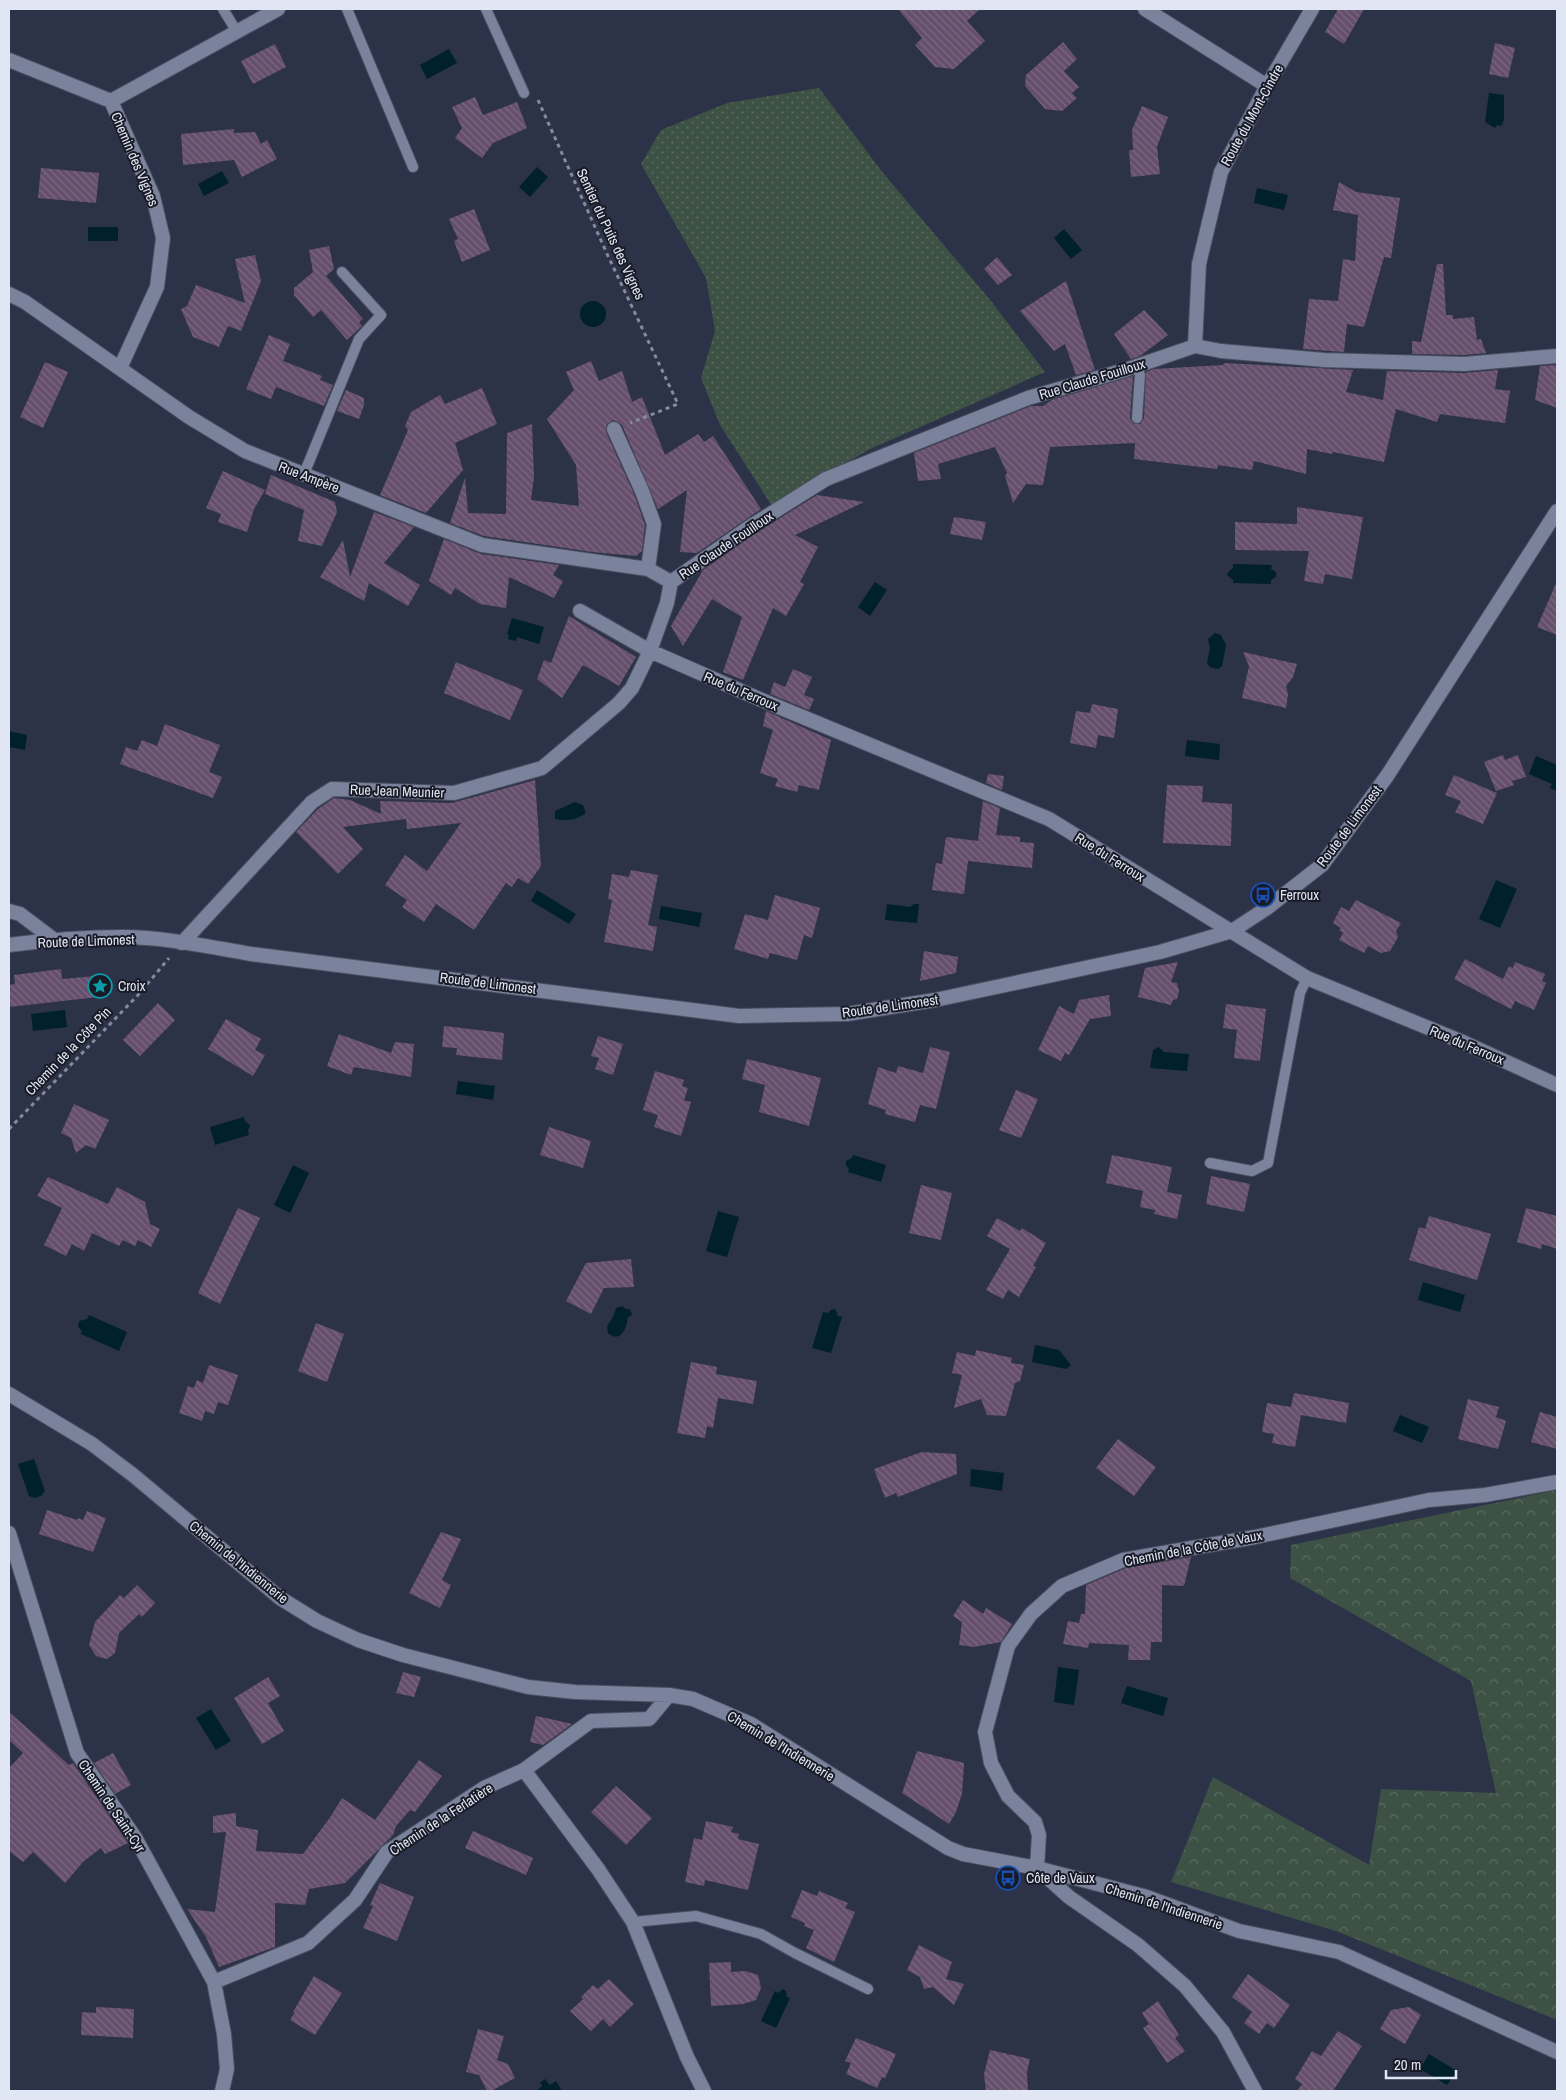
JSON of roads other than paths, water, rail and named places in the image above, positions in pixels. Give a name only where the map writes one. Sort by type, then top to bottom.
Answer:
[{"type":"street","name":"Chemin des Vignes","points":[[120,368],[158,287],[163,238],[153,196],[111,101],[278,9]]},
{"type":"street","points":[[1145,9],[1267,86]]},
{"type":"street","name":"Route du Mont-Cindre","points":[[1195,346],[1199,264],[1221,172],[1267,86],[1312,9]]},
{"type":"street","points":[[9,60],[111,101]]},
{"type":"street","name":"Rue Ampère","points":[[9,294],[25,302],[189,417],[245,451],[482,545],[648,569]]},
{"type":"street","points":[[1195,346],[1220,351],[1324,360],[1464,364],[1557,356]]},
{"type":"street","name":"Rue Claude Fouilloux","points":[[671,582],[748,528],[826,479],[1028,398],[1137,366],[1195,346]]},
{"type":"street","points":[[614,429],[642,491],[654,524],[648,569],[671,582]]},
{"type":"street","name":"Route de Limonest","points":[[9,945],[53,940],[124,937],[739,1016],[848,1014],[935,1000],[1160,952],[1232,932],[1267,908],[1322,865],[1387,776],[1557,512]]},
{"type":"street","name":"Rue Jean Meunier","points":[[182,943],[312,802],[332,788],[454,793],[542,768],[619,703],[632,688],[650,651],[668,603],[671,582]]},
{"type":"street","name":"Rue du Ferroux","points":[[580,611],[650,651],[766,702],[1049,819],[1307,978],[1464,1043],[1557,1085]]},
{"type":"street","points":[[9,911],[20,914],[53,940]]},
{"type":"street","name":"Chemin de l'Indiennerie","points":[[9,1394],[92,1444],[133,1475],[280,1598],[317,1621],[358,1640],[402,1655],[528,1687],[575,1692],[669,1695],[693,1699],[750,1724],[948,1848],[962,1854],[1037,1868],[1147,1898],[1239,1931],[1339,1952],[1557,2052]]},
{"type":"street","name":"Chemin de la Côte de Vaux","points":[[1037,1868],[1039,1835],[1035,1822],[1008,1796],[991,1763],[985,1732],[1008,1646],[1031,1614],[1062,1586],[1123,1560],[1255,1537],[1429,1500],[1485,1495],[1557,1482]]},
{"type":"street","name":"Chemin de Saint-Cyr","points":[[9,1534],[77,1753],[136,1839],[214,1982]]},
{"type":"street","name":"Chemin de la Ferlatière","points":[[214,1982],[308,1943],[355,1900],[387,1852],[484,1788],[524,1770],[591,1721],[648,1719],[669,1695]]},
{"type":"street","points":[[524,1770],[598,1869],[634,1922],[684,2048],[704,2091]]},
{"type":"street","points":[[1037,1868],[1069,1898],[1138,1945],[1185,1986],[1223,2032],[1255,2091]]},
{"type":"street","points":[[214,1982],[224,2034],[227,2069],[222,2091]]},
{"type":"lane","points":[[223,9],[236,32]]},
{"type":"lane","points":[[347,9],[413,167]]},
{"type":"lane","points":[[486,9],[524,93]]},
{"type":"lane","points":[[304,474],[359,339],[381,315],[342,272]]},
{"type":"lane","points":[[1136,418],[1140,375],[1137,366]]},
{"type":"lane","points":[[1210,1163],[1252,1171],[1268,1163],[1300,993],[1307,978]]},
{"type":"lane","points":[[634,1922],[696,1916],[761,1934],[868,1989]]},
{"type":"water","points":[[449,49],[457,63],[427,79],[420,65]]},
{"type":"water","points":[[1489,93],[1504,95],[1504,120],[1501,126],[1497,125],[1495,128],[1485,122]]},
{"type":"water","points":[[537,167],[548,177],[530,197],[519,187]]},
{"type":"water","points":[[222,171],[229,183],[204,196],[198,184]]},
{"type":"water","points":[[1257,188],[1288,195],[1284,210],[1254,203]]},
{"type":"water","points":[[88,227],[118,227],[118,241],[88,241]]},
{"type":"water","points":[[1064,229],[1082,250],[1071,259],[1054,238]]},
{"type":"water","points":[[593,301],[602,305],[606,314],[602,323],[593,327],[584,323],[580,314],[584,305]]},
{"type":"water","points":[[1233,564],[1272,565],[1271,569],[1276,572],[1276,577],[1271,580],[1271,584],[1233,583],[1233,580],[1227,575],[1233,568]]},
{"type":"water","points":[[875,582],[887,590],[870,616],[858,607]]},
{"type":"water","points":[[512,618],[544,627],[539,644],[517,637],[516,641],[508,639],[509,635],[507,634]]},
{"type":"water","points":[[1215,633],[1221,635],[1226,645],[1222,666],[1218,669],[1210,667],[1207,663],[1210,648],[1208,639]]},
{"type":"water","points":[[9,731],[27,735],[25,750],[9,747]]},
{"type":"water","points":[[1187,740],[1220,744],[1219,760],[1185,756]]},
{"type":"water","points":[[1536,756],[1557,765],[1557,791],[1550,788],[1552,784],[1529,774]]},
{"type":"water","points":[[575,802],[583,805],[586,813],[571,820],[555,819],[555,811]]},
{"type":"water","points":[[1496,880],[1517,889],[1500,928],[1479,919]]},
{"type":"water","points":[[537,890],[576,914],[569,924],[531,901]]},
{"type":"water","points":[[887,904],[910,907],[914,904],[919,904],[917,923],[885,920]]},
{"type":"water","points":[[661,906],[702,913],[699,927],[659,919]]},
{"type":"water","points":[[65,1010],[67,1027],[33,1031],[31,1014]]},
{"type":"water","points":[[1159,1047],[1164,1052],[1189,1054],[1187,1071],[1150,1068],[1153,1050]]},
{"type":"water","points":[[458,1081],[495,1086],[493,1100],[456,1094]]},
{"type":"water","points":[[244,1117],[245,1121],[250,1125],[249,1135],[215,1145],[210,1127]]},
{"type":"water","points":[[853,1155],[886,1165],[881,1182],[848,1172],[849,1169],[846,1161],[852,1158]]},
{"type":"water","points":[[293,1165],[309,1173],[290,1213],[274,1205]]},
{"type":"water","points":[[718,1211],[739,1217],[727,1257],[706,1251]]},
{"type":"water","points":[[1423,1282],[1465,1295],[1460,1312],[1418,1300]]},
{"type":"water","points":[[622,1306],[630,1309],[632,1315],[628,1317],[622,1333],[616,1337],[612,1336],[608,1333],[607,1326],[616,1308]]},
{"type":"water","points":[[832,1309],[836,1310],[838,1316],[842,1317],[831,1353],[812,1348],[823,1312],[828,1313]]},
{"type":"water","points":[[89,1315],[127,1332],[119,1351],[81,1334],[82,1331],[78,1327],[79,1321],[87,1319]]},
{"type":"water","points":[[1035,1345],[1059,1350],[1071,1365],[1066,1369],[1032,1362]]},
{"type":"water","points":[[1400,1415],[1429,1427],[1422,1443],[1393,1431]]},
{"type":"water","points":[[34,1459],[45,1491],[41,1496],[35,1498],[29,1496],[18,1464]]},
{"type":"water","points":[[971,1469],[1004,1473],[1002,1491],[970,1486]]},
{"type":"water","points":[[1058,1667],[1079,1670],[1074,1705],[1054,1702]]},
{"type":"water","points":[[1127,1686],[1168,1698],[1163,1716],[1121,1703]]},
{"type":"water","points":[[211,1709],[231,1741],[216,1750],[196,1718]]},
{"type":"water","points":[[783,1989],[786,1991],[787,1997],[790,1998],[776,2028],[761,2021],[775,1991],[778,1993]]},
{"type":"water","points":[[1429,2054],[1457,2071],[1447,2085],[1420,2069]]},
{"type":"water","points":[[545,2079],[550,2085],[556,2081],[562,2091],[536,2091],[542,2086],[540,2083]]},
{"type":"place","name":"Ferroux","points":[[1263,895]]},
{"type":"place","name":"Croix","points":[[100,986]]},
{"type":"place","name":"Côte de Vaux","points":[[1008,1878]]}]
